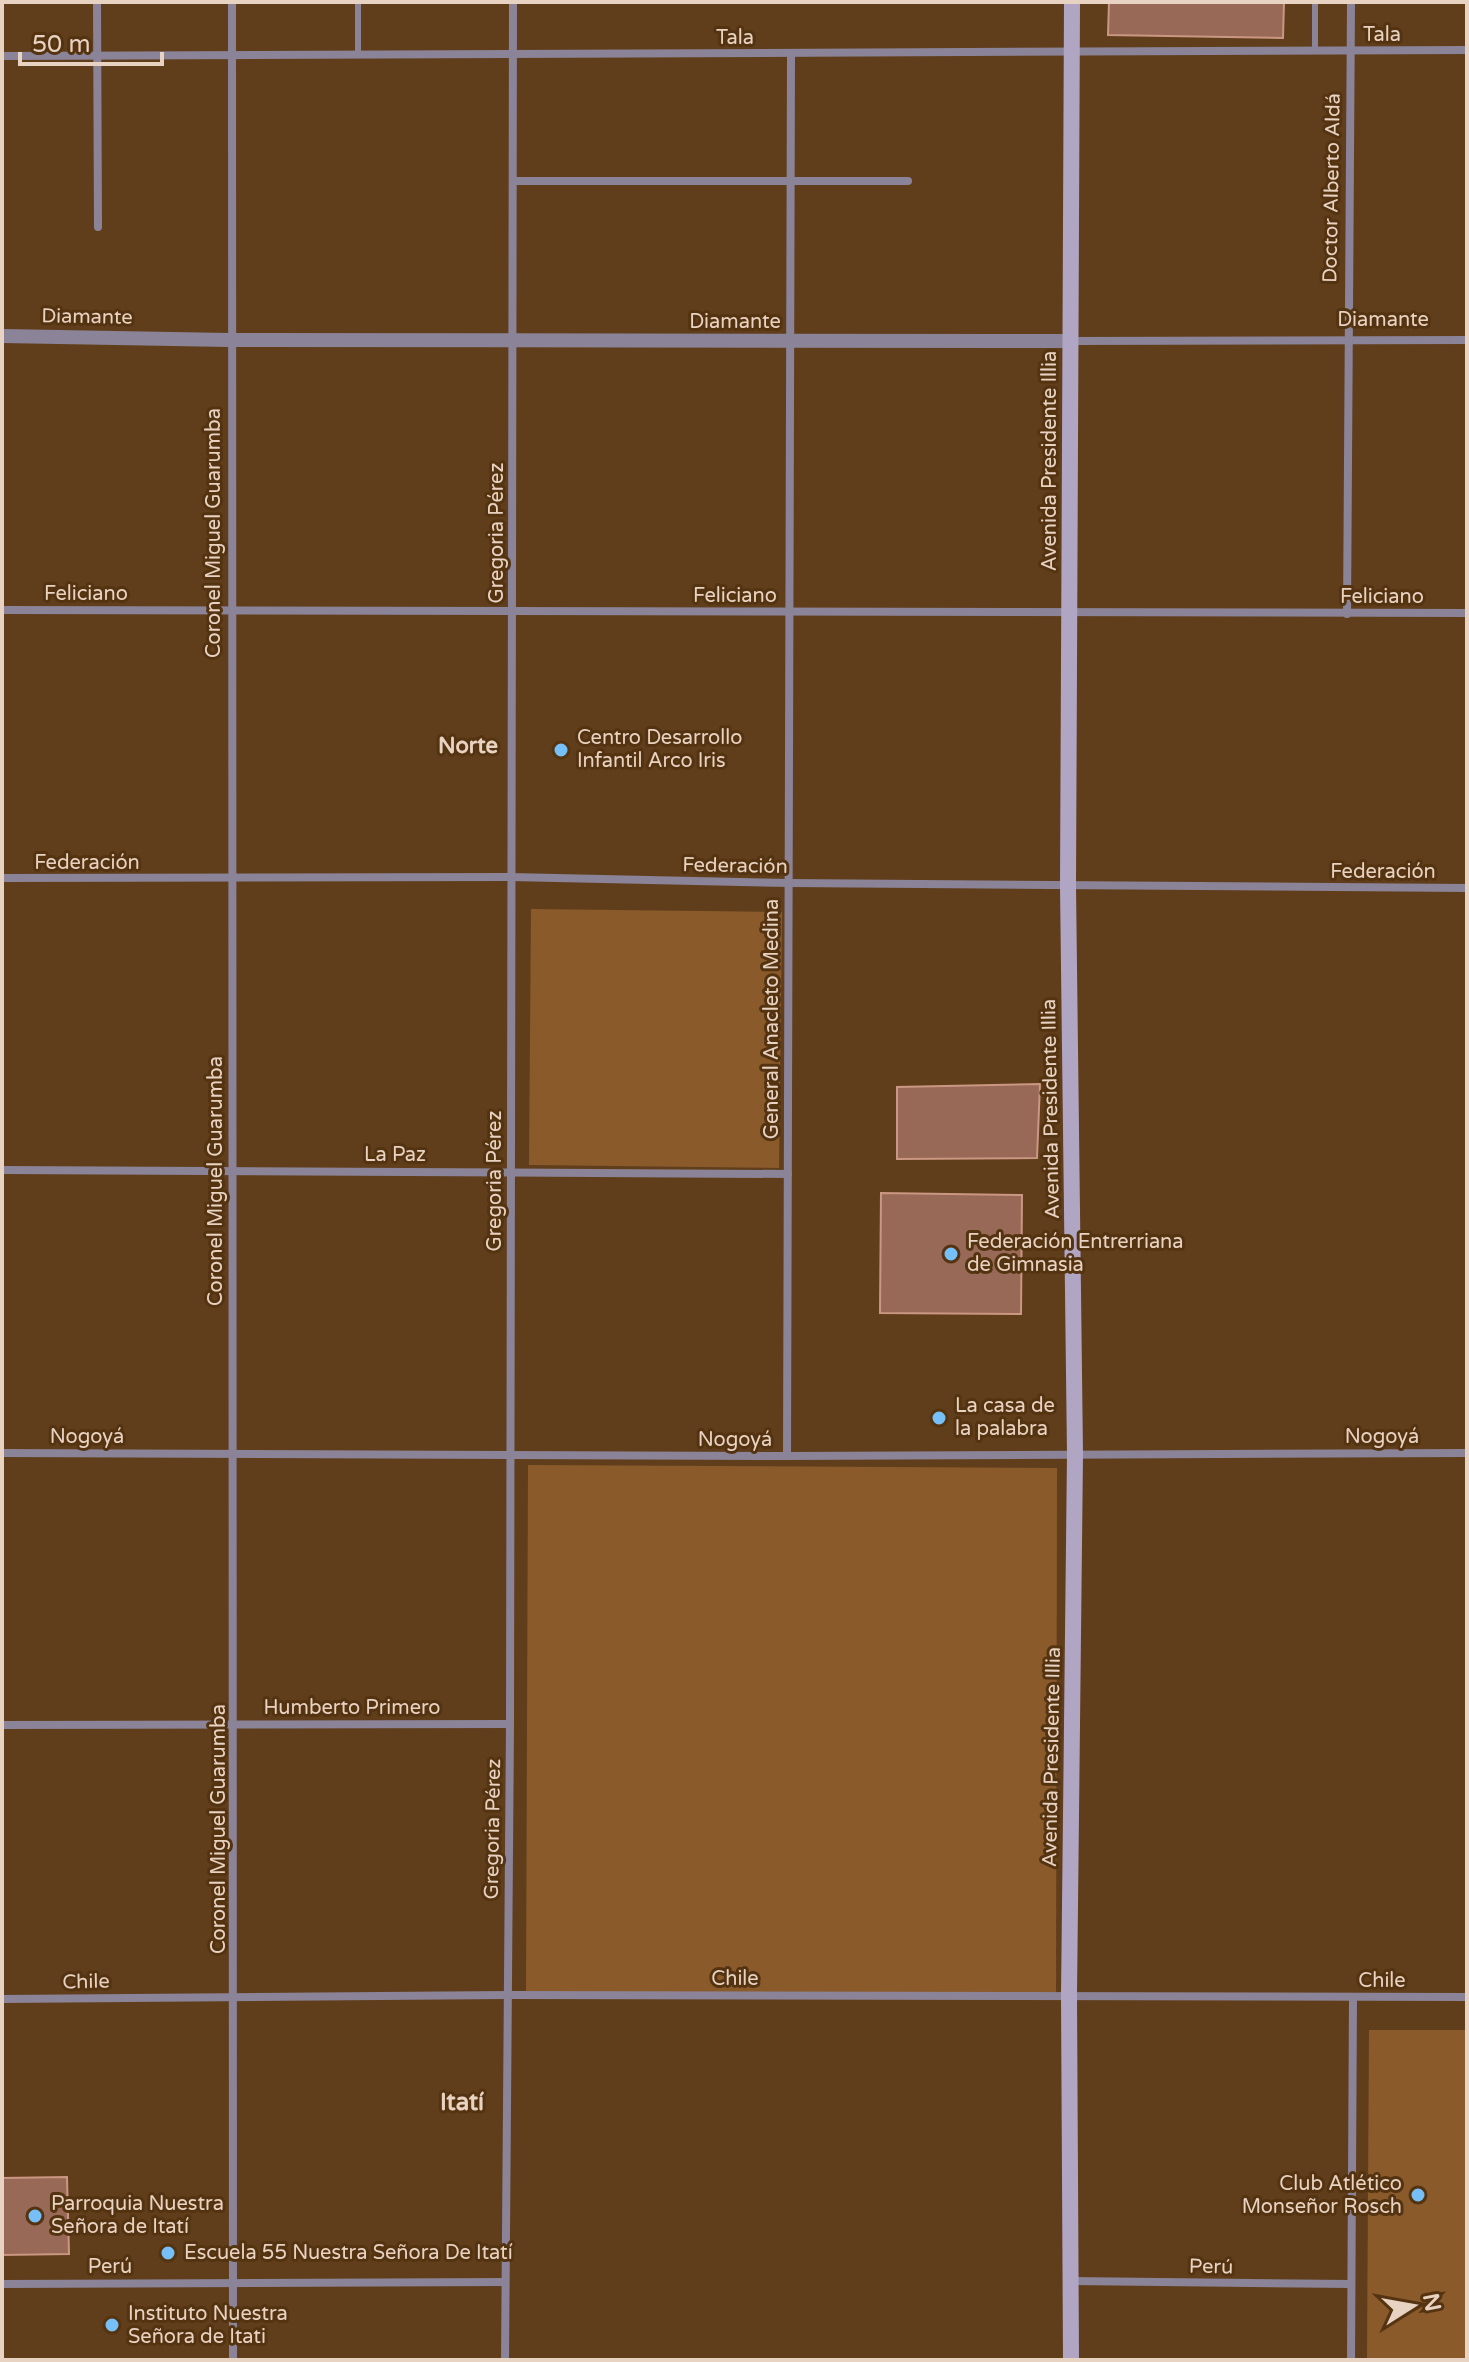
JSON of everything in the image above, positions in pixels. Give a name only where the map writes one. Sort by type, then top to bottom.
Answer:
[{"type":"main road","name":"Avenida Presidente Illia","points":[[1071,2360],[1069,1996],[1075,1454],[1068,886],[1072,2]]},
{"type":"street","points":[[97,2],[98,227]]},
{"type":"street","name":"Coronel Miguel Guarumba","points":[[232,2],[229,340],[235,1724],[233,2360]]},
{"type":"street","name":"Gregoria Pérez","points":[[505,2360],[515,341],[513,2]]},
{"type":"street","name":"Doctor Alberto Aldá","points":[[1347,614],[1351,2]]},
{"type":"street","name":"Tala","points":[[2,56],[1467,50]]},
{"type":"street","name":"General Anacleto Medina","points":[[787,1456],[791,54]]},
{"type":"street","points":[[513,181],[908,181]]},
{"type":"street","name":"Diamante","points":[[2,336],[790,342],[1467,340]]},
{"type":"street","name":"Feliciano","points":[[2,610],[1467,613]]},
{"type":"street","name":"Federación","points":[[2,878],[510,877],[789,883],[1467,888]]},
{"type":"street","name":"La Paz","points":[[2,1170],[788,1174]]},
{"type":"street","name":"Nogoyá","points":[[2,1453],[787,1456],[1467,1453]]},
{"type":"street","name":"Humberto Primero","points":[[2,1725],[510,1724]]},
{"type":"street","name":"Chile","points":[[2,1999],[508,1995],[1467,1997]]},
{"type":"street","points":[[1351,2360],[1353,1997]]},
{"type":"street","name":"Perú","points":[[1070,2281],[1351,2284]]},
{"type":"street","name":"Perú","points":[[2,2284],[505,2282]]},
{"type":"lane","points":[[358,2],[358,54]]},
{"type":"lane","points":[[1315,2],[1315,51]]},
{"type":"shaded area","points":[[531,909],[782,912],[779,1168],[529,1165]]},
{"type":"shaded area","points":[[528,1465],[1057,1468],[1056,2000],[526,1998]]},
{"type":"shaded area","name":"Club Atlético Monseñor Rosch","points":[[1369,2030],[1467,2030],[1467,2360],[1367,2360]]},
{"type":"building","points":[[1109,2],[1284,2],[1283,38],[1108,35]]},
{"type":"building","points":[[1040,1084],[1037,1158],[897,1159],[897,1087]]},
{"type":"building","name":"Federación Entrerriana de Gimnasia","points":[[881,1193],[1022,1195],[1021,1314],[880,1313]]},
{"type":"building","name":"Parroquia Nuestra Señora de Itatí","points":[[67,2177],[69,2254],[2,2255],[2,2178]]},
{"type":"place","name":"Centro Desarrollo Infantil Arco Iris","points":[[561,750]]},
{"type":"place","name":"Federación Entrerriana de Gimnasia","points":[[951,1254]]},
{"type":"place","name":"La casa de la palabra","points":[[939,1418]]},
{"type":"place","name":"Club Atlético Monseñor Rosch","points":[[1418,2195]]},
{"type":"place","name":"Parroquia Nuestra Señora de Itatí","points":[[35,2216]]},
{"type":"place","name":"Escuela 55 Nuestra Señora De Itatí","points":[[168,2253]]},
{"type":"place","name":"Instituto Nuestra Señora de Itati","points":[[112,2325]]},
{"type":"district","name":"Norte","points":[[468,746]]},
{"type":"district","name":"Itatí","points":[[462,2102]]}]
